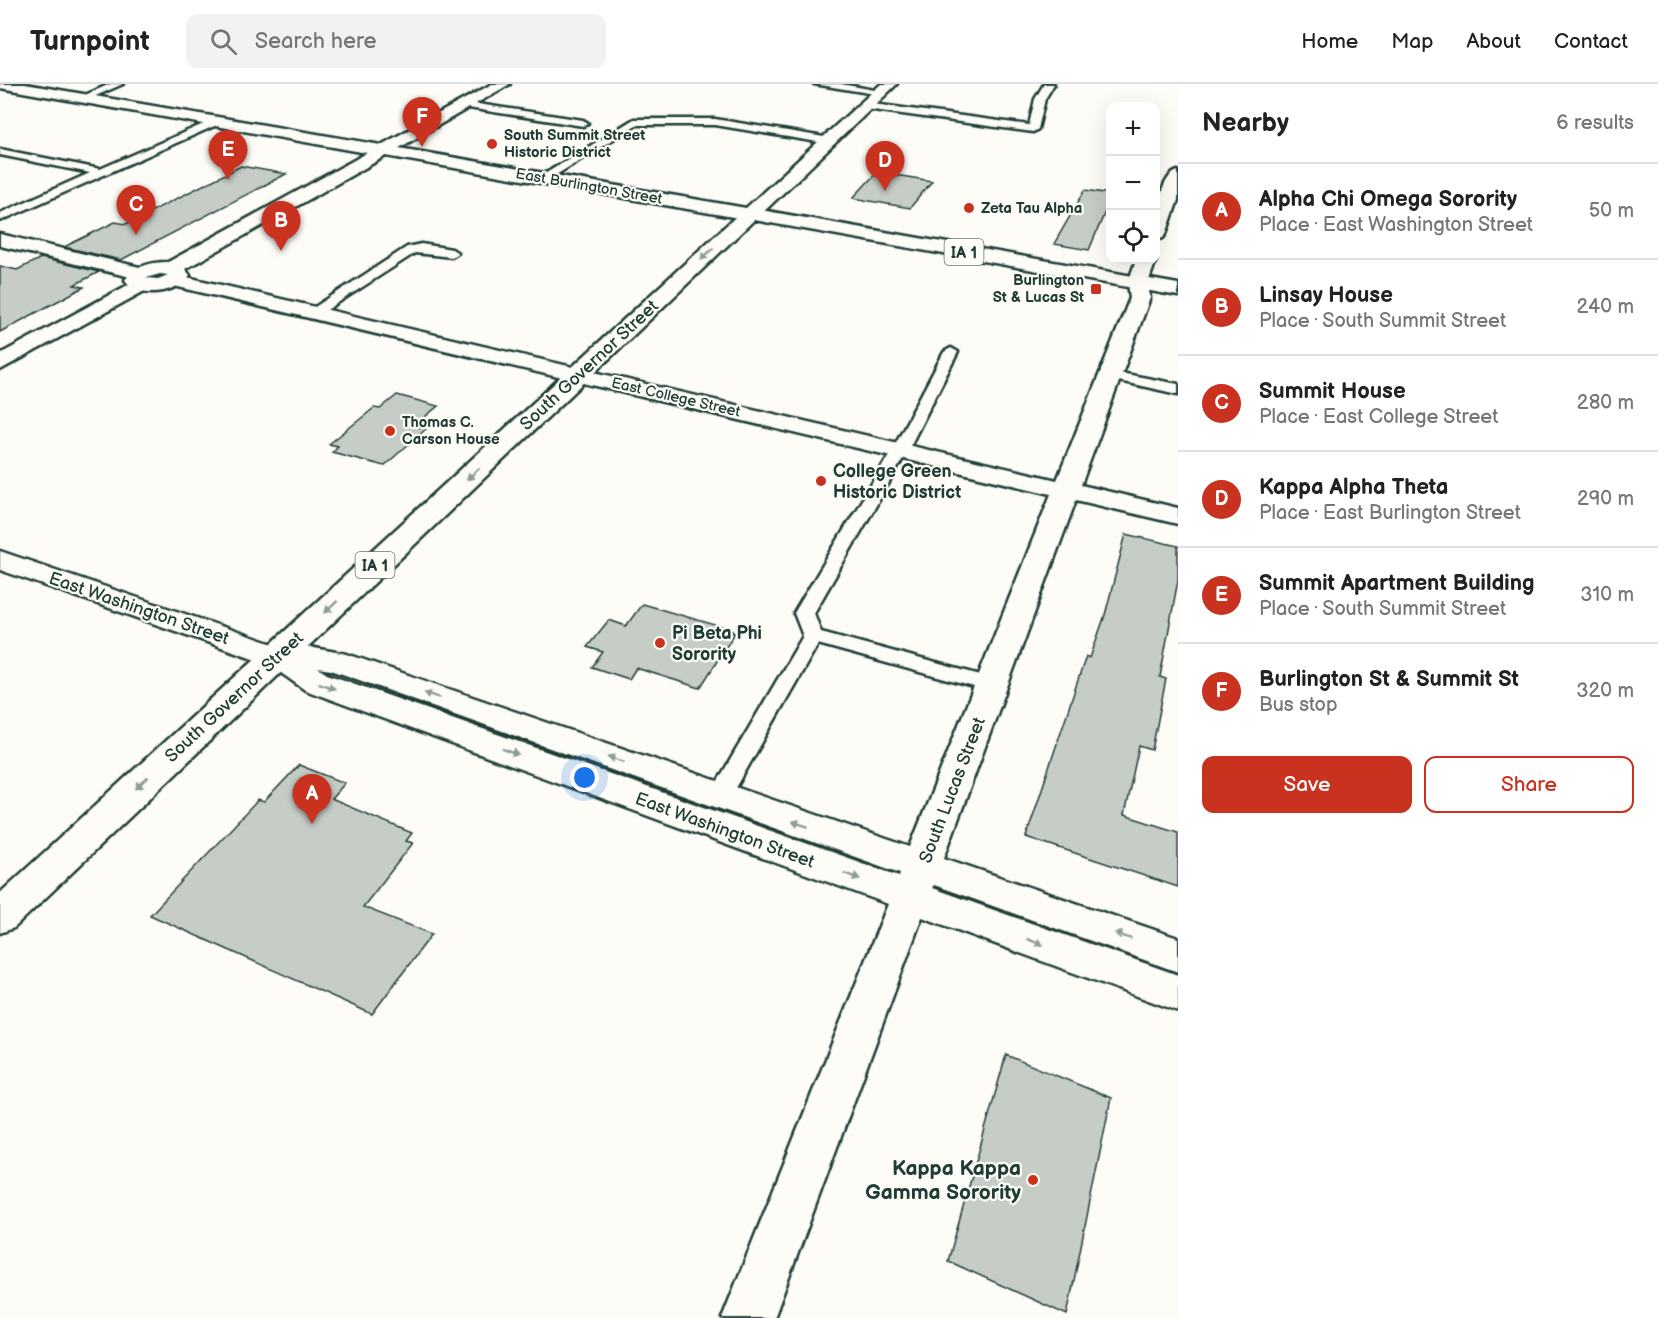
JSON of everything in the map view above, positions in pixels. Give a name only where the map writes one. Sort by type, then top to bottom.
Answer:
[{"type":"street","name":"East Burlington Street","points":[[0,84],[750,214],[1142,271],[1178,290]]},
{"type":"street","points":[[0,240],[161,285],[173,274],[382,150],[503,84]]},
{"type":"street","name":"South Governor Street","points":[[0,917],[886,88]]},
{"type":"street","points":[[1160,221],[1178,176]]},
{"type":"street","name":"South Lucas Street","points":[[748,1318],[1140,298],[1142,271]]},
{"type":"street","name":"East College Street","points":[[173,274],[314,312],[1178,516]]},
{"type":"street","points":[[0,363],[142,278]]},
{"type":"street","name":"East Washington Street","points":[[0,560],[278,656],[316,682],[917,882],[1178,955]]},
{"type":"street","name":"East Washington Street","points":[[278,656],[303,656],[336,661],[720,796],[1178,993]]},
{"type":"lane","points":[[81,99],[118,84]]},
{"type":"lane","points":[[819,84],[886,88]]},
{"type":"lane","points":[[867,106],[1033,129],[1040,99],[1048,85],[1032,84]]},
{"type":"lane","points":[[465,105],[583,123]]},
{"type":"lane","points":[[0,217],[215,122]]},
{"type":"lane","points":[[544,178],[634,122],[714,122],[830,141]]},
{"type":"lane","points":[[0,152],[101,172]]},
{"type":"lane","points":[[314,312],[411,250],[421,248],[452,253]]},
{"type":"lane","points":[[813,636],[804,613],[900,450],[951,352]]},
{"type":"lane","points":[[1110,375],[1178,389]]},
{"type":"lane","points":[[813,636],[993,685]]},
{"type":"lane","points":[[720,796],[813,636]]},
{"type":"building","points":[[241,166],[286,174],[121,260],[64,247],[115,222],[126,224]]},
{"type":"building","points":[[877,172],[932,181],[910,208],[853,198]]},
{"type":"building","points":[[1085,190],[1106,193],[1106,210],[1089,250],[1054,244]]},
{"type":"building","points":[[41,258],[99,272],[74,285],[84,287],[0,332],[0,266],[17,270]]},
{"type":"building","name":"Thomas C. Carson House","points":[[397,395],[438,406],[414,426],[426,429],[384,466],[332,452],[338,446],[329,444],[374,408],[380,409]]},
{"type":"building","points":[[1126,534],[1178,546],[1178,580],[1160,677],[1166,679],[1152,750],[1139,746],[1124,815],[1178,832],[1178,887],[1026,837],[1086,656],[1090,658],[1105,615]]},
{"type":"building","name":"Pi Beta Phi Sorority","points":[[642,604],[733,630],[731,632],[735,633],[700,688],[636,668],[629,679],[592,667],[603,652],[587,647],[609,620],[626,626]]},
{"type":"building","points":[[299,765],[345,783],[331,799],[412,833],[406,841],[413,843],[363,907],[432,934],[372,1014],[150,915],[258,800],[264,802]]},
{"type":"building","name":"Kappa Kappa Gamma Sorority","points":[[1006,1055],[1111,1098],[1067,1315],[948,1261]]},
{"type":"place","name":"South Summit Street Historic District","points":[[492,144]]},
{"type":"place","name":"Burlington St & Summit St","points":[[422,147]]},
{"type":"place","name":"Summit Apartment Building","points":[[228,180]]},
{"type":"place","name":"Kappa Alpha Theta","points":[[885,191]]},
{"type":"place","name":"Zeta Tau Alpha","points":[[969,208]]},
{"type":"place","name":"Summit House","points":[[136,235]]},
{"type":"place","name":"Linsay House","points":[[281,251]]},
{"type":"place","name":"Burlington St & Lucas St","points":[[1096,289]]},
{"type":"place","name":"Thomas C. Carson House","points":[[390,431]]},
{"type":"place","name":"College Green Historic District","points":[[821,481]]},
{"type":"place","name":"Pi Beta Phi Sorority","points":[[660,643]]},
{"type":"place","name":"Alpha Chi Omega Sorority","points":[[312,824]]},
{"type":"place","name":"Kappa Kappa Gamma Sorority","points":[[1033,1180]]}]
